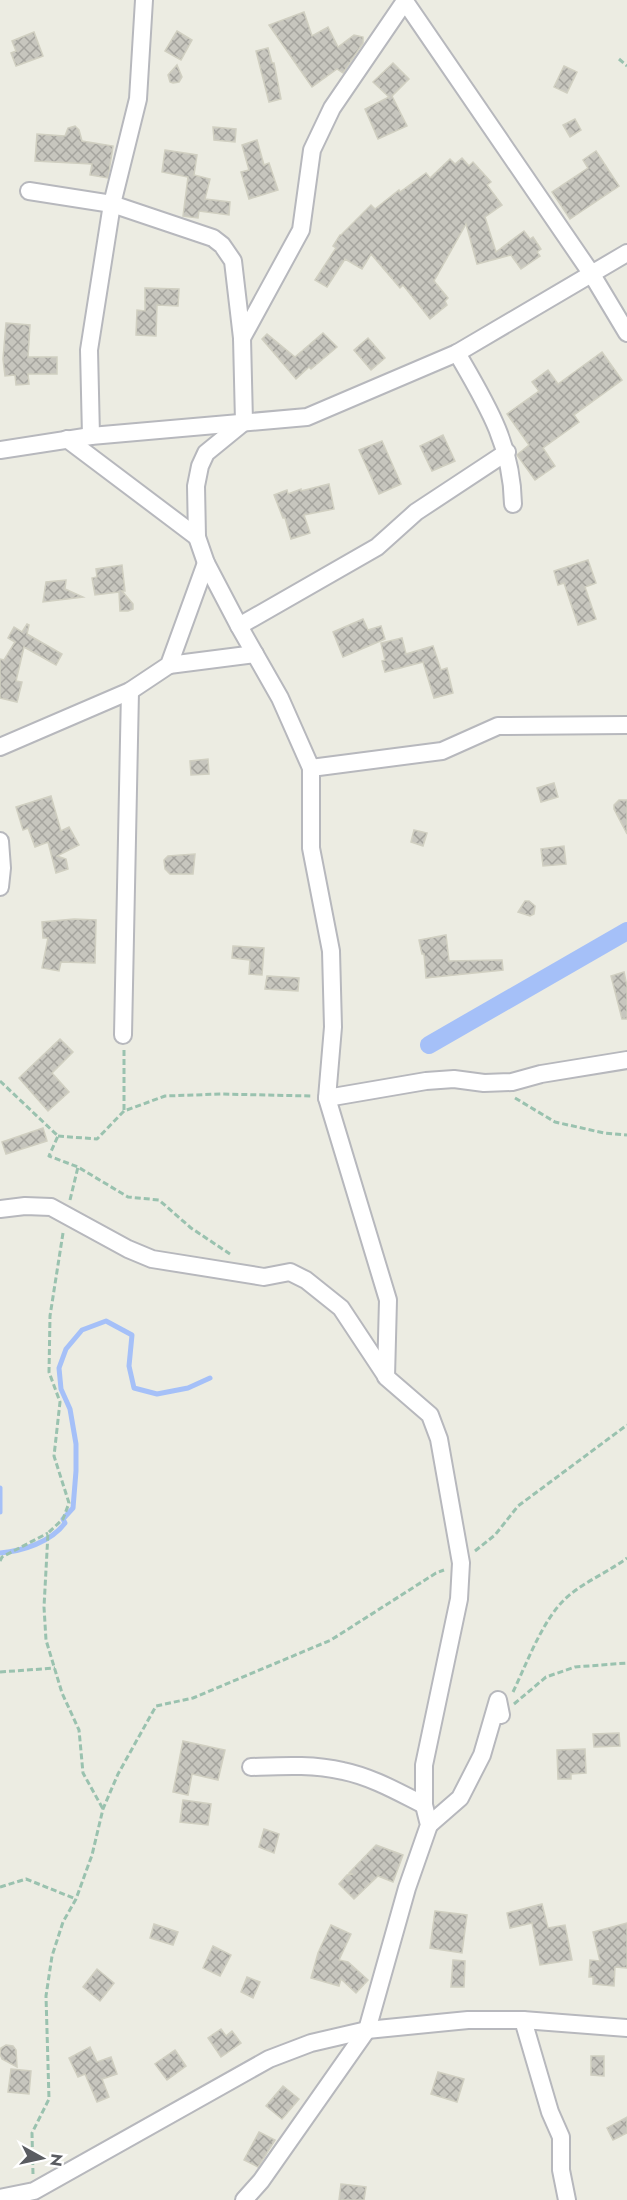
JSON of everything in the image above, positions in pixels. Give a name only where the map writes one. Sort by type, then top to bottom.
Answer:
[{"type":"street","points":[[91,436],[89,350],[112,204],[138,99],[144,0]]},
{"type":"street","points":[[242,338],[301,230],[315,140],[332,108],[405,0],[591,273],[627,333]]},
{"type":"street","points":[[29,191],[112,204],[213,238],[222,245],[233,261],[242,338],[244,422]]},
{"type":"street","points":[[0,450],[91,436],[308,417],[322,413],[457,353],[627,253]]},
{"type":"street","points":[[457,353],[495,419],[507,452],[513,481],[513,504]]},
{"type":"street","points":[[244,422],[206,453],[200,466],[196,486],[197,537],[206,563],[286,712],[311,768],[311,848],[331,951],[333,1027],[327,1098],[388,1300],[386,1377]]},
{"type":"street","points":[[67,439],[197,537]]},
{"type":"street","points":[[239,626],[377,548],[416,512],[507,452]]},
{"type":"street","points":[[169,665],[206,563]]},
{"type":"street","points":[[0,747],[130,691],[169,665],[255,654]]},
{"type":"street","points":[[123,1035],[130,691]]},
{"type":"street","points":[[311,768],[442,751],[498,726],[627,725]]},
{"type":"street","points":[[0,841],[2,868],[0,887]]},
{"type":"street","points":[[327,1098],[426,1081],[454,1079],[484,1083],[512,1082],[541,1074],[627,1060]]},
{"type":"street","points":[[0,1209],[40,1205],[51,1207],[128,1249],[152,1259],[264,1277],[290,1272],[306,1280],[341,1308],[386,1377],[430,1415],[439,1438],[461,1563],[459,1599],[424,1765],[424,1805],[429,1825]]},
{"type":"street","points":[[244,2200],[261,2181],[367,2030],[407,1888],[429,1825],[460,1798],[482,1755],[498,1700],[501,1715]]},
{"type":"street","points":[[250,1767],[318,1767],[342,1770],[380,1783],[424,1805]]},
{"type":"street","points":[[0,2198],[34,2191],[269,2059],[311,2043],[367,2030],[468,2020],[523,2020],[627,2028]]},
{"type":"street","points":[[523,2020],[550,2112],[561,2137],[561,2170],[567,2200]]},
{"type":"path","points":[[619,59],[627,66]]},
{"type":"path","points":[[123,1035],[124,1111]]},
{"type":"path","points":[[0,1081],[58,1136],[97,1139],[124,1111],[165,1096],[266,1095],[327,1098]]},
{"type":"path","points":[[484,1083],[524,1102],[555,1122],[604,1133],[627,1135]]},
{"type":"path","points":[[58,1136],[49,1156],[78,1167],[128,1197],[159,1200],[191,1228],[237,1258]]},
{"type":"path","points":[[0,1560],[48,1533],[63,1519],[69,1503],[54,1456],[60,1402],[49,1372],[50,1316],[67,1214],[78,1167]]},
{"type":"path","points":[[48,1533],[44,1607],[46,1640],[62,1694],[79,1730],[83,1773],[103,1809]]},
{"type":"path","points":[[501,1715],[551,1614],[566,1598],[602,1572],[627,1558]]},
{"type":"path","points":[[501,1715],[546,1677],[575,1667],[627,1663]]},
{"type":"path","points":[[0,1672],[55,1668]]},
{"type":"path","points":[[0,1887],[26,1878],[76,1899]]},
{"type":"building","points":[[304,12],[312,36],[328,27],[338,47],[354,35],[363,37],[363,43],[343,73],[337,69],[312,87],[269,25]]},
{"type":"building","points":[[177,31],[192,40],[181,60],[165,51]]},
{"type":"building","points":[[34,32],[43,56],[16,66],[11,53],[16,51],[12,41]]},
{"type":"building","points":[[268,48],[272,63],[274,63],[281,99],[269,102],[256,51]]},
{"type":"building","points":[[393,63],[409,79],[392,96],[407,126],[378,139],[365,109],[389,97],[373,82]]},
{"type":"building","points":[[177,65],[182,77],[179,82],[173,83],[170,82],[168,75]]},
{"type":"building","points":[[564,66],[577,72],[567,93],[554,87]]},
{"type":"building","points":[[575,119],[581,130],[570,137],[563,125]]},
{"type":"building","points":[[75,126],[79,130],[82,141],[113,146],[108,178],[90,175],[92,164],[35,161],[37,134],[65,136],[68,128]]},
{"type":"building","points":[[213,127],[236,129],[235,142],[214,140]]},
{"type":"building","points":[[257,140],[264,165],[269,163],[278,190],[249,199],[241,172],[249,170],[242,145]]},
{"type":"building","points":[[165,150],[197,155],[194,175],[210,179],[205,199],[230,202],[229,215],[199,211],[198,218],[183,216],[188,177],[162,172]]},
{"type":"building","points":[[596,151],[619,186],[570,219],[552,192],[588,168],[583,160]]},
{"type":"building","points":[[462,158],[469,166],[473,162],[491,182],[487,185],[502,205],[485,217],[496,252],[524,231],[530,239],[533,237],[541,249],[537,252],[540,256],[521,269],[511,255],[477,264],[466,224],[434,281],[448,298],[445,301],[447,305],[430,319],[403,285],[400,288],[371,254],[362,269],[345,259],[327,287],[315,280],[336,248],[333,246],[340,235],[371,205],[375,209],[426,173],[430,178],[450,159],[455,164]]},
{"type":"building","points":[[145,288],[179,289],[178,306],[157,305],[156,336],[136,335],[137,310],[145,311]]},
{"type":"building","points":[[6,323],[30,325],[28,357],[57,357],[57,374],[28,374],[29,384],[16,385],[15,375],[5,376],[3,359]]},
{"type":"building","points":[[323,333],[337,347],[296,379],[262,339],[267,334],[295,357]]},
{"type":"building","points":[[368,338],[385,358],[371,370],[354,350]]},
{"type":"building","points":[[602,352],[622,380],[574,415],[579,422],[543,448],[555,466],[535,480],[517,455],[529,445],[507,414],[539,391],[532,382],[548,370],[558,384]]},
{"type":"building","points":[[443,435],[455,461],[432,471],[420,446]]},
{"type":"building","points":[[382,441],[401,484],[379,494],[359,450]]},
{"type":"building","points":[[329,484],[334,509],[304,515],[310,533],[291,539],[285,518],[283,518],[274,495],[287,490],[288,494]]},
{"type":"building","points":[[588,560],[596,583],[585,587],[596,619],[578,625],[564,583],[558,585],[554,571]]},
{"type":"building","points":[[122,565],[125,591],[122,591],[133,604],[133,609],[128,611],[120,611],[119,592],[95,595],[92,578],[97,577],[96,569]]},
{"type":"building","points":[[66,580],[65,589],[83,597],[43,602],[46,582]]},
{"type":"building","points":[[363,619],[368,630],[381,626],[385,639],[343,657],[333,632]]},
{"type":"building","points":[[27,624],[29,625],[27,634],[62,654],[56,665],[24,647],[16,681],[22,682],[17,702],[0,698],[0,659],[4,660],[15,642],[8,638],[14,627],[22,632]]},
{"type":"building","points":[[402,638],[406,654],[433,646],[441,670],[447,668],[453,693],[434,698],[423,662],[385,672],[381,643]]},
{"type":"building","points":[[208,759],[209,774],[191,775],[190,761]]},
{"type":"building","points":[[554,783],[558,797],[541,802],[537,788]]},
{"type":"building","points":[[51,796],[61,831],[69,827],[79,845],[57,856],[66,859],[68,869],[56,873],[48,842],[35,847],[28,828],[23,830],[16,807]]},
{"type":"building","points":[[619,800],[627,800],[627,834],[614,809],[614,805]]},
{"type":"building","points":[[414,830],[427,833],[423,846],[411,842]]},
{"type":"building","points":[[564,846],[566,864],[543,866],[541,849]]},
{"type":"building","points":[[195,854],[193,874],[170,874],[165,869],[164,860],[168,856]]},
{"type":"building","points":[[525,901],[535,906],[534,914],[530,916],[518,912]]},
{"type":"building","points":[[74,919],[96,920],[95,963],[61,962],[59,971],[42,968],[48,938],[43,938],[42,922]]},
{"type":"building","points":[[446,935],[449,961],[502,960],[503,970],[426,978],[424,954],[422,954],[419,940]]},
{"type":"building","points":[[233,946],[264,948],[262,975],[249,974],[250,960],[232,958]]},
{"type":"building","points":[[624,972],[627,986],[627,1019],[622,1019],[611,976]]},
{"type":"building","points":[[267,976],[299,978],[298,991],[265,989]]},
{"type":"building","points":[[60,1039],[73,1052],[52,1073],[69,1092],[48,1111],[19,1078]]},
{"type":"building","points":[[43,1128],[47,1141],[6,1154],[2,1142]]},
{"type":"building","points":[[619,1733],[620,1746],[594,1747],[593,1734]]},
{"type":"building","points":[[183,1741],[225,1750],[218,1780],[192,1774],[188,1795],[173,1792]]},
{"type":"building","points":[[585,1749],[586,1773],[571,1774],[571,1779],[558,1779],[557,1750]]},
{"type":"building","points":[[183,1800],[211,1804],[208,1825],[180,1822]]},
{"type":"building","points":[[264,1829],[279,1834],[274,1853],[259,1847]]},
{"type":"building","points":[[376,1845],[403,1855],[393,1882],[378,1876],[354,1899],[339,1884],[347,1875],[353,1874],[349,1873]]},
{"type":"building","points":[[542,1904],[548,1928],[565,1925],[572,1960],[540,1965],[532,1923],[510,1928],[507,1913]]},
{"type":"building","points":[[435,1911],[467,1915],[462,1953],[430,1948]]},
{"type":"building","points":[[627,1923],[627,1968],[615,1967],[614,1986],[593,1984],[593,1977],[589,1977],[590,1960],[600,1961],[593,1932]]},
{"type":"building","points":[[154,1924],[178,1932],[173,1945],[150,1938]]},
{"type":"building","points":[[331,1925],[351,1934],[339,1960],[348,1962],[368,1980],[356,1993],[341,1979],[339,1986],[311,1978],[318,1953]]},
{"type":"building","points":[[213,1946],[231,1955],[220,1976],[203,1968]]},
{"type":"building","points":[[453,1960],[465,1961],[464,1987],[451,1987]]},
{"type":"building","points":[[97,1969],[114,1983],[100,2001],[83,1987]]},
{"type":"building","points":[[247,1977],[260,1982],[253,1998],[241,1992]]},
{"type":"building","points":[[221,2029],[226,2036],[232,2031],[241,2043],[221,2057],[208,2038]]},
{"type":"building","points":[[6,2045],[13,2046],[16,2050],[17,2067],[2,2059],[1,2048]]},
{"type":"building","points":[[90,2047],[97,2062],[111,2057],[117,2074],[102,2079],[109,2097],[97,2102],[85,2074],[78,2077],[69,2058]]},
{"type":"building","points":[[175,2050],[186,2066],[167,2080],[155,2064]]},
{"type":"building","points":[[591,2056],[604,2056],[604,2076],[591,2075]]},
{"type":"building","points":[[11,2069],[31,2071],[29,2094],[8,2092]]},
{"type":"building","points":[[438,2072],[464,2079],[457,2102],[431,2094]]},
{"type":"building","points":[[283,2086],[299,2099],[282,2119],[266,2106]]},
{"type":"building","points":[[627,2117],[627,2133],[613,2140],[607,2128]]},
{"type":"building","points":[[259,2132],[275,2140],[258,2167],[244,2160]]},
{"type":"building","points":[[341,2184],[366,2187],[364,2200],[339,2200]]},
{"type":"waterway","points":[[429,1045],[627,931]]},
{"type":"waterway","points":[[0,1553],[27,1548],[44,1540],[59,1530],[65,1523],[63,1519],[73,1508],[76,1444],[70,1409],[61,1389],[59,1368],[66,1349],[82,1330],[106,1321],[132,1335],[129,1366],[134,1388],[157,1394],[188,1388],[210,1378]]},
{"type":"waterway","points":[[0,1488],[0,1512]]}]
